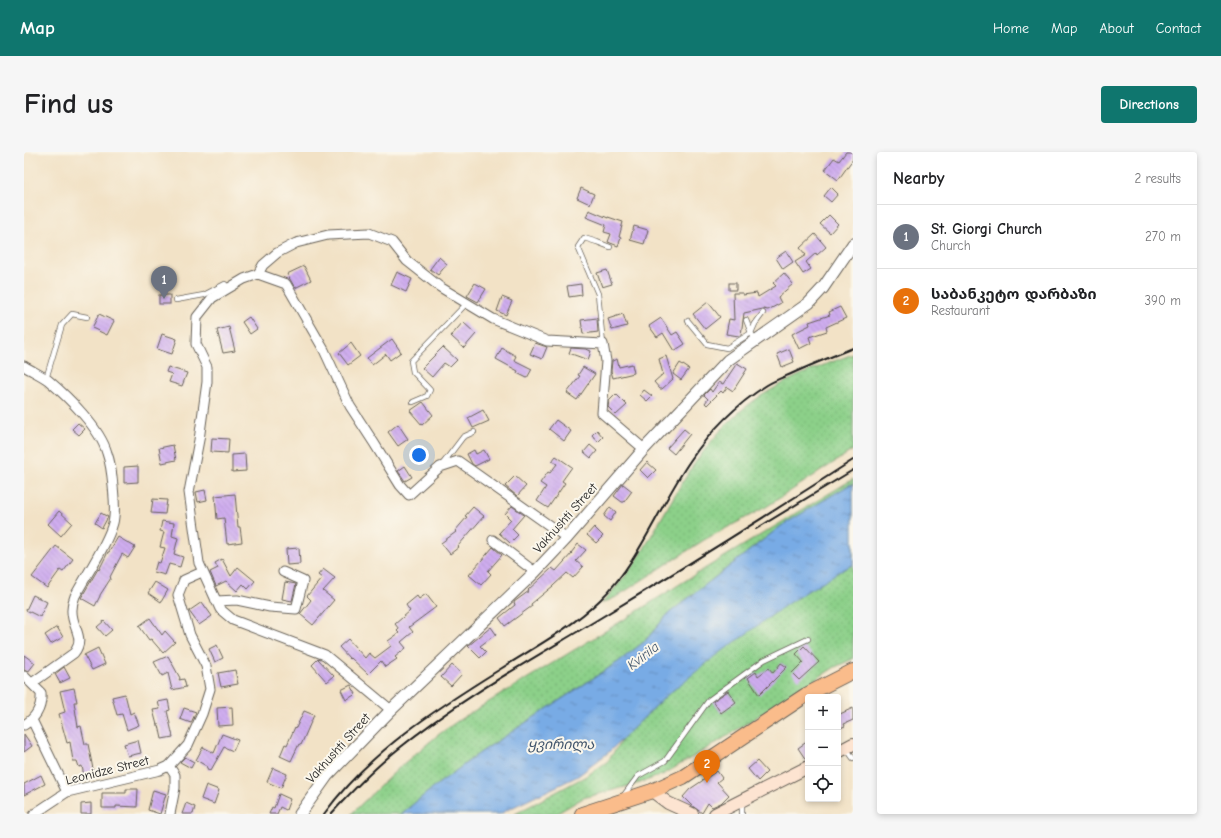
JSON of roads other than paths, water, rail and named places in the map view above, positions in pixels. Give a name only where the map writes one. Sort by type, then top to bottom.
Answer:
[{"type":"main road","points":[[582,814],[652,790],[683,777],[806,695],[853,671]]},
{"type":"main road","points":[[715,814],[805,770]]},
{"type":"main road","points":[[652,790],[668,803],[692,814]]},
{"type":"street","points":[[258,274],[263,265],[277,253],[296,243],[328,236],[369,233],[392,242],[407,261],[440,287],[493,319],[547,341],[603,344],[606,361],[602,413],[644,449]]},
{"type":"street","name":"Vakhushti Street","points":[[300,814],[327,776],[391,710],[535,572],[567,538],[644,449],[728,360],[753,336],[810,303],[823,288],[853,244]]},
{"type":"street","points":[[391,710],[325,655],[233,620],[220,609],[202,572],[199,563],[189,492],[199,440],[207,382],[207,367],[196,344],[197,317],[212,298],[244,279],[258,274],[286,284],[324,350],[350,406],[400,485],[409,495],[440,467],[458,461],[567,538]]},
{"type":"street","points":[[24,366],[46,379],[69,400],[98,433],[107,452],[115,503],[112,525],[74,596],[72,604],[73,618],[79,634],[78,647],[74,653],[32,683]]},
{"type":"street","points":[[494,540],[535,572]]},
{"type":"street","name":"Leonidze Street","points":[[34,814],[67,792],[160,770],[169,766],[188,745],[202,714],[210,689],[206,666],[190,635],[178,595],[184,580],[202,572]]},
{"type":"street","points":[[216,601],[237,600],[270,607],[296,609],[303,581],[283,572]]},
{"type":"street","points":[[24,676],[41,693],[42,700],[38,712],[28,723],[67,792]]},
{"type":"street","name":"Leonidze Street","points":[[169,766],[174,775],[175,788],[170,814]]},
{"type":"lane","points":[[603,344],[598,294],[578,247],[584,238],[610,247]]},
{"type":"lane","points":[[176,300],[204,295],[225,284],[229,288]]},
{"type":"lane","points":[[414,402],[427,396],[430,390],[413,372],[411,361],[467,303]]},
{"type":"lane","points":[[753,336],[755,324],[763,313]]},
{"type":"lane","points":[[46,379],[62,325],[72,314],[87,317]]},
{"type":"lane","points":[[746,320],[753,336]]},
{"type":"lane","points":[[688,321],[707,344],[727,348],[753,336]]},
{"type":"lane","points":[[440,467],[463,437],[474,432]]},
{"type":"lane","points":[[619,802],[638,776],[665,762],[709,700],[764,660],[808,639]]},
{"type":"lane","points":[[742,801],[742,814]]},
{"type":"water","name":"ყვირილა","points":[[853,484],[853,565],[840,571],[790,602],[713,658],[666,696],[609,752],[578,776],[501,814],[401,814],[481,752],[618,662],[645,641],[668,614],[781,526]]},
{"type":"railway","points":[[324,814],[342,791],[362,770],[406,733],[477,683],[565,628],[600,600],[627,568],[690,461],[706,439],[734,410],[767,385],[853,348]]},
{"type":"railway","points":[[331,814],[380,765],[444,714],[725,541],[853,460]]},
{"type":"railway","points":[[756,529],[853,470]]},
{"type":"place","name":"St. Giorgi Church","points":[[164,299]]},
{"type":"place","name":"საბანკეტო დარბაზი","points":[[707,783]]},
{"type":"water label","name":"Kvirila","points":[[643,656]]}]
